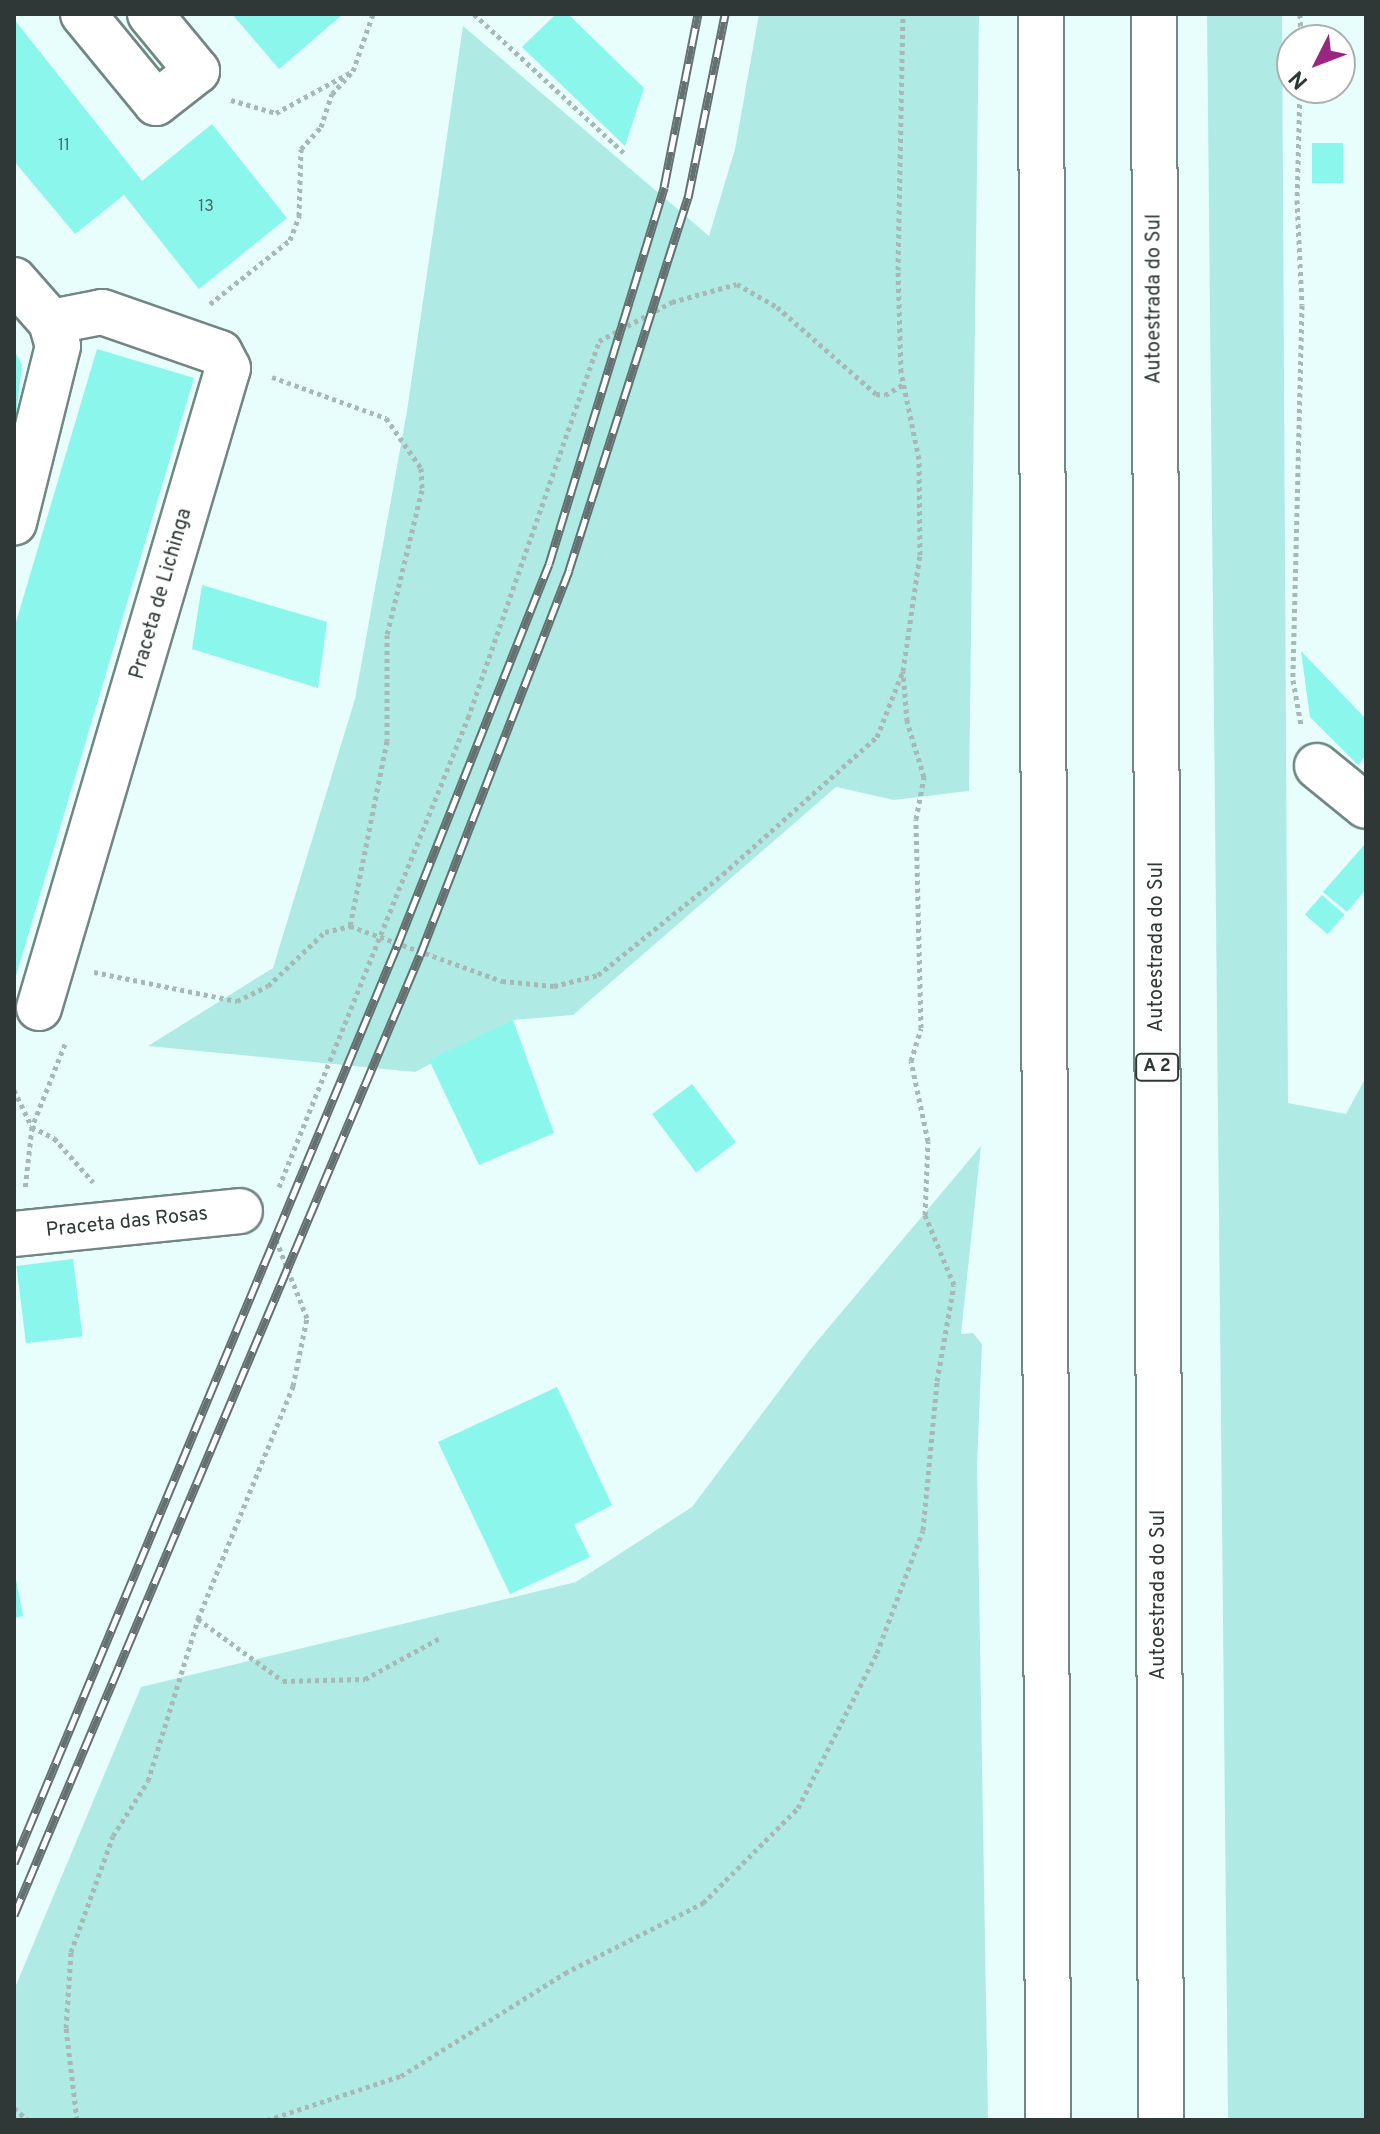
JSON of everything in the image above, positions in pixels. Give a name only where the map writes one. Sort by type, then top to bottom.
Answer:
[{"type":"main road","points":[[83,14],[156,103],[197,71],[150,14]]},
{"type":"main road","points":[[1041,14],[1048,2120]]},
{"type":"main road","name":"Autoestrada do Sul","points":[[1154,14],[1161,2120]]},
{"type":"main road","points":[[14,280],[51,322],[57,357],[14,523]]},
{"type":"main road","points":[[51,322],[97,311],[220,353]]},
{"type":"main road","name":"Praceta de Lichinga","points":[[55,1018],[228,372],[220,353]]},
{"type":"main road","points":[[1317,766],[1366,806]]},
{"type":"main road","name":"Praceta das Rosas","points":[[18,1219],[123,1223],[263,1211]]},
{"type":"path","points":[[203,309],[290,240],[299,216],[301,149],[321,127],[332,94],[353,71],[373,14]]},
{"type":"path","points":[[474,14],[625,154]]},
{"type":"path","points":[[267,2120],[401,2076],[565,1973],[703,1903],[798,1808],[877,1653],[923,1530],[937,1381],[954,1285],[925,1215],[928,1141],[911,1061],[921,1028],[916,819],[924,777],[907,721],[903,671],[920,555],[919,459],[904,384],[898,270],[903,14]]},
{"type":"path","points":[[197,71],[224,98],[276,113],[353,71]]},
{"type":"path","points":[[1300,104],[1297,200],[1302,305],[1293,680],[1305,748],[1317,766]]},
{"type":"path","points":[[77,2120],[66,2028],[71,1952],[113,1836],[148,1781],[198,1619],[293,1386],[307,1318],[263,1211],[380,936],[501,629],[599,341],[672,302],[737,284],[777,307],[876,394],[885,395],[904,384]]},
{"type":"path","points":[[220,353],[259,374],[369,408],[386,418],[421,468],[422,490],[387,635],[385,755],[350,926]]},
{"type":"path","points":[[88,986],[94,972],[237,1001],[268,986],[325,932],[350,926],[502,981],[554,986],[598,975],[723,874],[877,737],[903,671]]},
{"type":"path","points":[[18,1219],[32,1127],[55,1018]]},
{"type":"path","points":[[14,1090],[32,1127],[54,1138],[123,1223]]},
{"type":"path","points":[[198,1619],[283,1681],[365,1679],[440,1638]]},
{"type":"path","points":[[14,2108],[28,2120]]},
{"type":"shaded area","points":[[759,14],[979,14],[969,791],[894,800],[836,787],[573,1015],[513,1020],[415,1072],[148,1046],[273,968],[355,699],[407,411],[463,26],[709,236],[735,149]]},
{"type":"shaded area","points":[[1207,14],[1282,14],[1282,24],[1276,24],[1276,104],[1282,104],[1288,1103],[1346,1114],[1366,1077],[1366,2120],[1228,2120]]},
{"type":"shaded area","points":[[981,1146],[961,1334],[973,1333],[982,1344],[977,1465],[988,2120],[14,2120],[14,1990],[141,1687],[576,1582],[692,1507],[809,1351]]},
{"type":"building","points":[[232,14],[343,14],[279,69]]},
{"type":"building","points":[[556,14],[568,14],[644,88],[625,146],[522,47]]},
{"type":"building","points":[[14,19],[142,181],[212,124],[287,218],[199,289],[124,195],[75,234],[14,161]]},
{"type":"building","points":[[1312,143],[1343,143],[1343,183],[1312,183]]},
{"type":"building","points":[[97,349],[194,378],[15,979],[14,629]]},
{"type":"building","points":[[14,350],[22,365],[16,417],[14,417]]},
{"type":"building","points":[[202,585],[327,622],[318,688],[192,649]]},
{"type":"building","points":[[1301,651],[1366,719],[1366,755],[1358,765],[1310,717]]},
{"type":"building","points":[[1366,843],[1366,889],[1347,912],[1323,892]]},
{"type":"building","points":[[1322,895],[1345,915],[1328,934],[1305,915]]},
{"type":"building","points":[[513,1020],[554,1133],[479,1165],[429,1060]]},
{"type":"building","points":[[692,1084],[736,1142],[696,1172],[652,1114]]},
{"type":"building","points":[[73,1259],[83,1336],[26,1343],[16,1266]]},
{"type":"building","points":[[557,1387],[612,1505],[574,1525],[590,1557],[510,1594],[438,1442]]},
{"type":"building","points":[[14,1569],[23,1616],[14,1618]]},
{"type":"railway","points":[[14,1863],[397,946],[549,564],[664,187],[698,14]]},
{"type":"railway","points":[[14,1915],[420,955],[569,570],[688,198],[725,14]]}]
